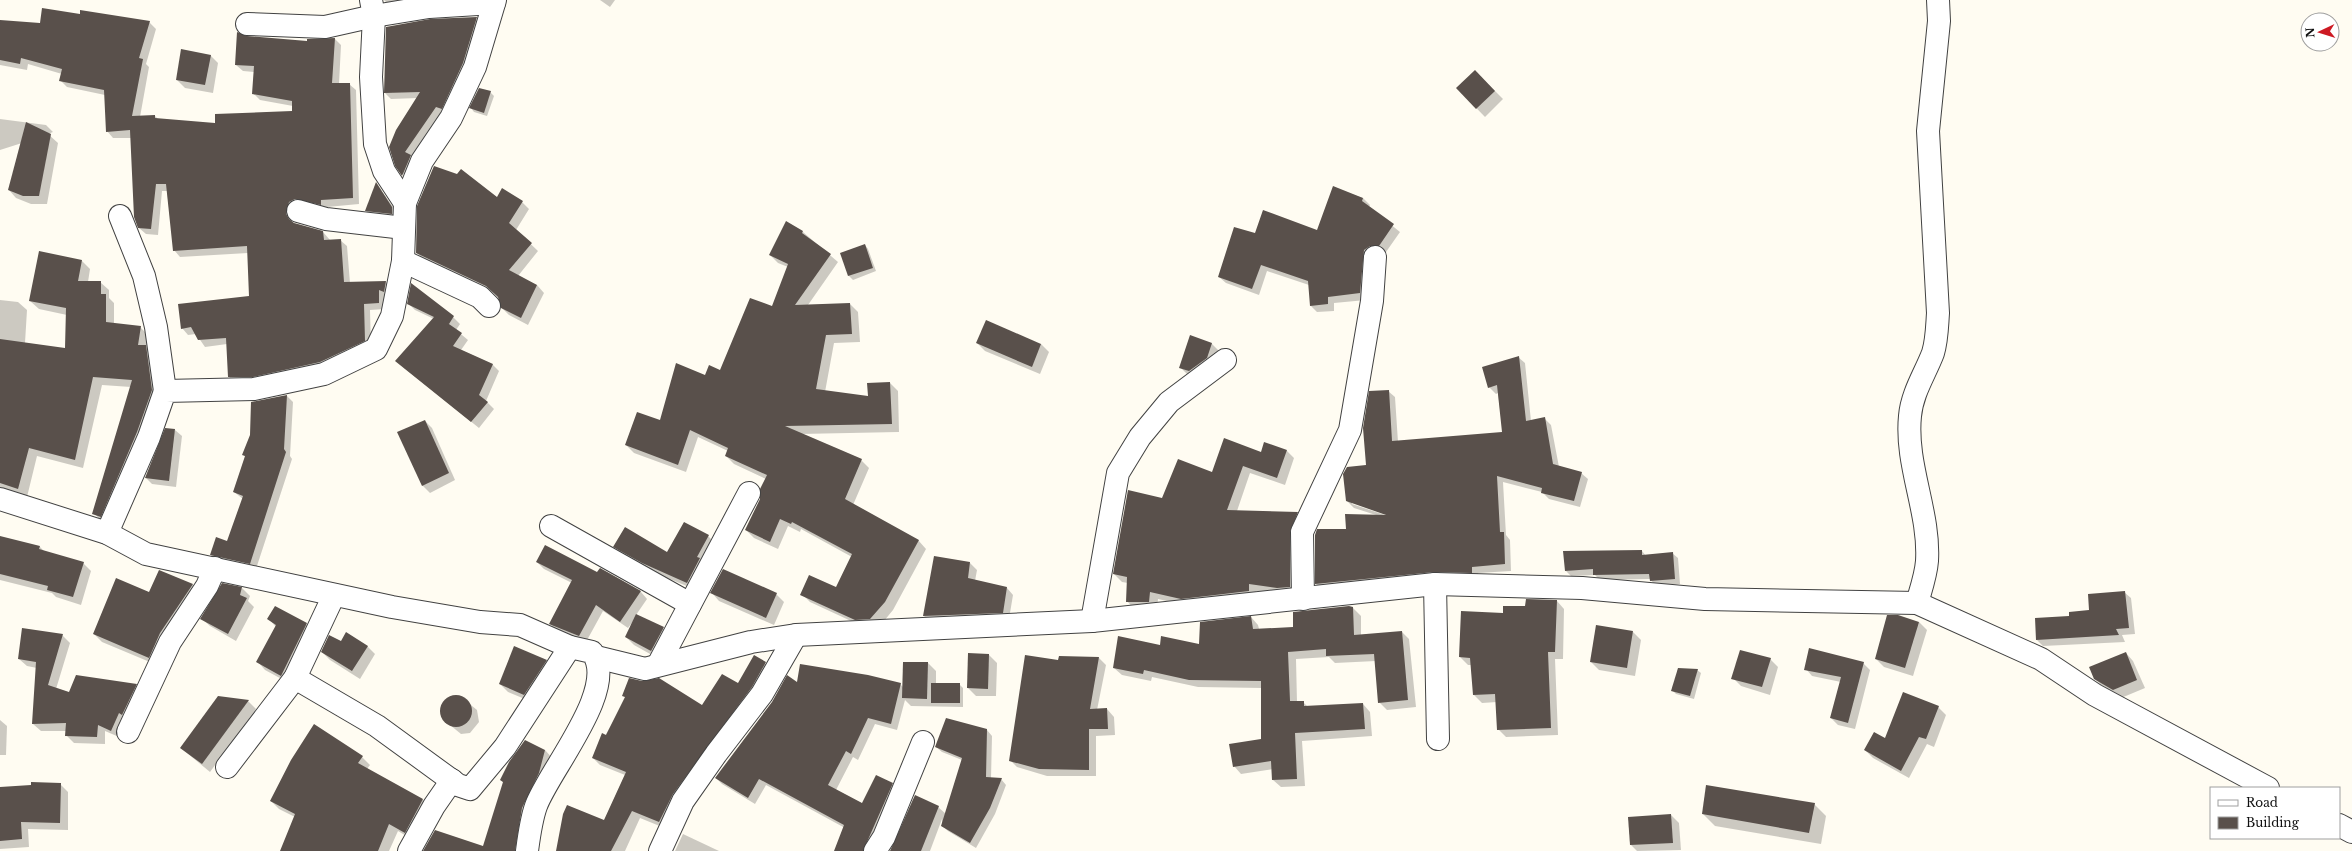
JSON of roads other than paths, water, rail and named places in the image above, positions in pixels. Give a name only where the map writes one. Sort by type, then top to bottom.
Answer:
[{"type":"street","points":[[1917,603],[1927,561],[1926,533],[1909,440],[1910,416],[1913,400],[1933,352],[1938,313],[1928,131],[1939,21],[1938,0]]},
{"type":"street","points":[[165,391],[254,389],[324,374],[376,350],[392,316],[403,261],[405,203],[422,161],[451,118],[475,67],[494,2],[430,7],[372,8],[325,27],[247,24]]},
{"type":"street","points":[[372,8],[371,78],[375,144],[384,171],[405,203]]},
{"type":"street","points":[[298,211],[326,219],[404,228]]},
{"type":"street","points":[[108,533],[149,437],[165,391],[156,327],[144,276],[120,216]]},
{"type":"street","points":[[1303,599],[1302,532],[1350,430],[1372,301],[1375,257]]},
{"type":"street","points":[[403,261],[480,297],[489,306]]},
{"type":"street","points":[[1092,620],[1118,473],[1140,436],[1169,402],[1224,360]]},
{"type":"street","points":[[658,665],[749,494]]},
{"type":"street","points":[[0,499],[108,533],[146,554],[334,595],[480,622],[520,625],[570,646],[592,652],[596,657],[600,672],[595,695],[536,806],[527,851]]},
{"type":"street","points":[[552,526],[690,604]]},
{"type":"street","points":[[128,732],[170,642],[207,586],[215,568]]},
{"type":"street","points":[[1435,584],[1438,739]]},
{"type":"street","points":[[596,657],[645,669],[751,642],[796,635],[1092,620],[1435,584],[1582,588],[1705,599],[1917,603],[2040,658],[2095,694],[2266,787]]},
{"type":"street","points":[[227,767],[295,678],[334,595]]},
{"type":"street","points":[[660,851],[683,801],[716,754],[762,694],[796,635]]},
{"type":"street","points":[[295,678],[377,726],[452,780],[464,788],[470,789],[505,747],[570,646]]},
{"type":"street","points":[[875,851],[884,837],[923,742]]},
{"type":"street","points":[[409,851],[434,806],[452,780]]},
{"type":"street","points":[[2340,826],[2352,832]]}]
